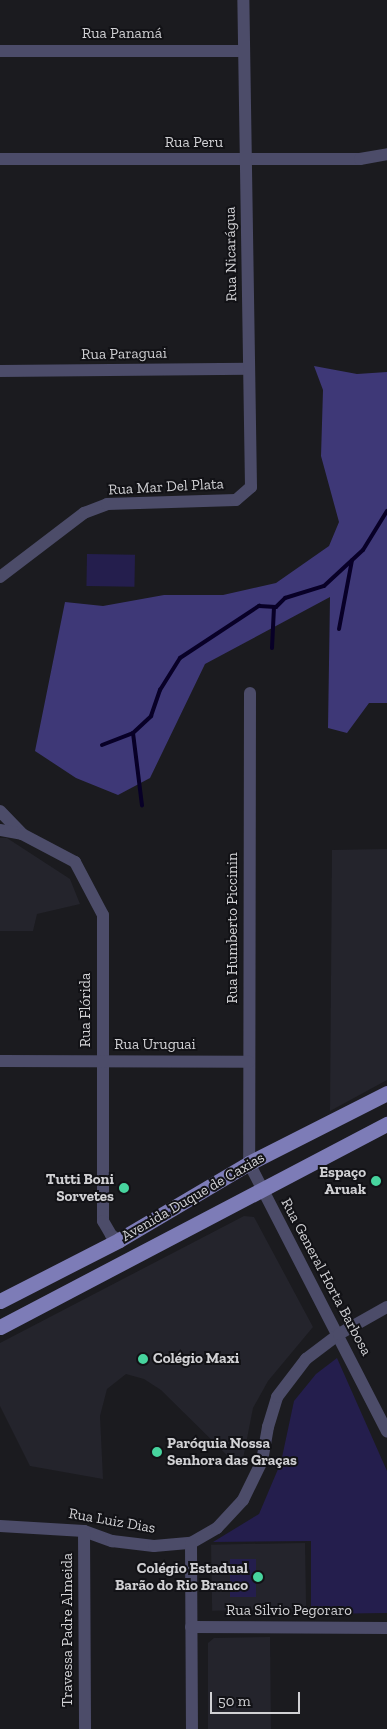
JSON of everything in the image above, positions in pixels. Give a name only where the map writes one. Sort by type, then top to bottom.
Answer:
[{"type":"main road","name":"Avenida Duque de Caxias","points":[[0,1301],[119,1240],[249,1163],[387,1093]]},
{"type":"main road","name":"Avenida Duque de Caxias","points":[[0,1327],[132,1260],[262,1188],[387,1124]]},
{"type":"main road","points":[[119,1240],[129,1248],[132,1260]]},
{"type":"main road","points":[[104,1248],[105,1261],[114,1269]]},
{"type":"street","name":"Rua Nicarágua","points":[[236,500],[251,487],[243,0]]},
{"type":"street","name":"Rua Panamá","points":[[0,51],[243,51]]},
{"type":"street","name":"Rua Peru","points":[[0,159],[360,159],[387,154]]},
{"type":"street","name":"Rua Paraguai","points":[[0,371],[249,369]]},
{"type":"street","name":"Rua Mar Del Plata","points":[[0,577],[84,514],[107,504],[236,500]]},
{"type":"street","name":"Rua Humberto Piccinin","points":[[249,1163],[250,693]]},
{"type":"street","points":[[0,811],[22,834]]},
{"type":"street","name":"Rua Flórida","points":[[0,830],[22,834],[75,862],[103,915],[103,1220],[111,1235],[119,1240]]},
{"type":"street","name":"Rua Uruguai","points":[[0,1061],[249,1062]]},
{"type":"street","name":"Rua General Horta Barbosa","points":[[249,1163],[339,1334],[387,1432]]},
{"type":"street","name":"Rua Luiz Dias","points":[[0,1526],[84,1531],[112,1541],[154,1546],[191,1543],[217,1528],[243,1500],[262,1460],[268,1427],[277,1397],[306,1359],[339,1334],[387,1307]]},
{"type":"street","name":"Travessa Padre Almeida","points":[[84,1531],[85,1729]]},
{"type":"street","points":[[191,1543],[192,1729]]},
{"type":"street","name":"Rua Silvio Pegoraro","points":[[191,1627],[387,1628]]},
{"type":"shaded area","points":[[314,366],[357,374],[387,372],[387,703],[369,703],[347,733],[328,728],[330,597],[205,664],[150,778],[118,795],[76,778],[35,751],[65,602],[103,606],[164,595],[223,595],[276,583],[329,546],[339,522],[321,456],[323,390]]},
{"type":"shaded area","points":[[87,554],[135,555],[134,587],[86,586]]},
{"type":"shaded area","points":[[0,838],[7,838],[70,879],[80,904],[37,914],[33,931],[0,931]]},
{"type":"shaded area","points":[[387,849],[387,1080],[330,1111],[332,850]]},
{"type":"shaded area","name":"Colégio Maxi","points":[[244,1216],[254,1217],[313,1327],[268,1381],[253,1408],[241,1469],[161,1390],[144,1379],[126,1374],[107,1389],[100,1416],[103,1479],[30,1466],[0,1406],[0,1343]]},
{"type":"shaded area","points":[[337,1358],[387,1471],[387,1613],[311,1614],[311,1541],[213,1542],[259,1514],[281,1462],[294,1401],[316,1374]]},
{"type":"shaded area","name":"Colégio Estadual Barão do Rio Branco","points":[[305,1543],[306,1609],[212,1611],[211,1545]]},
{"type":"shaded area","points":[[230,1559],[256,1559],[256,1597],[230,1597]]},
{"type":"shaded area","name":"Colégio Estadual Barão do Rio Branco","points":[[270,1637],[271,1729],[208,1729],[208,1643],[214,1638]]},
{"type":"waterway","points":[[102,745],[133,733],[151,716],[160,690],[180,658],[259,606],[276,607],[285,598],[324,586],[363,550],[387,511]]},
{"type":"waterway","points":[[339,629],[352,560]]},
{"type":"waterway","points":[[272,648],[274,607]]},
{"type":"waterway","points":[[133,733],[142,805]]},
{"type":"place","name":"Espaço Aruak","points":[[376,1181]]},
{"type":"place","name":"Tutti Boni Sorvetes","points":[[124,1188]]},
{"type":"place","name":"Colégio Maxi","points":[[143,1359]]},
{"type":"place","name":"Paróquia Nossa Senhora das Graças","points":[[157,1452]]},
{"type":"place","name":"Colégio Estadual Barão do Rio Branco","points":[[258,1577]]}]
